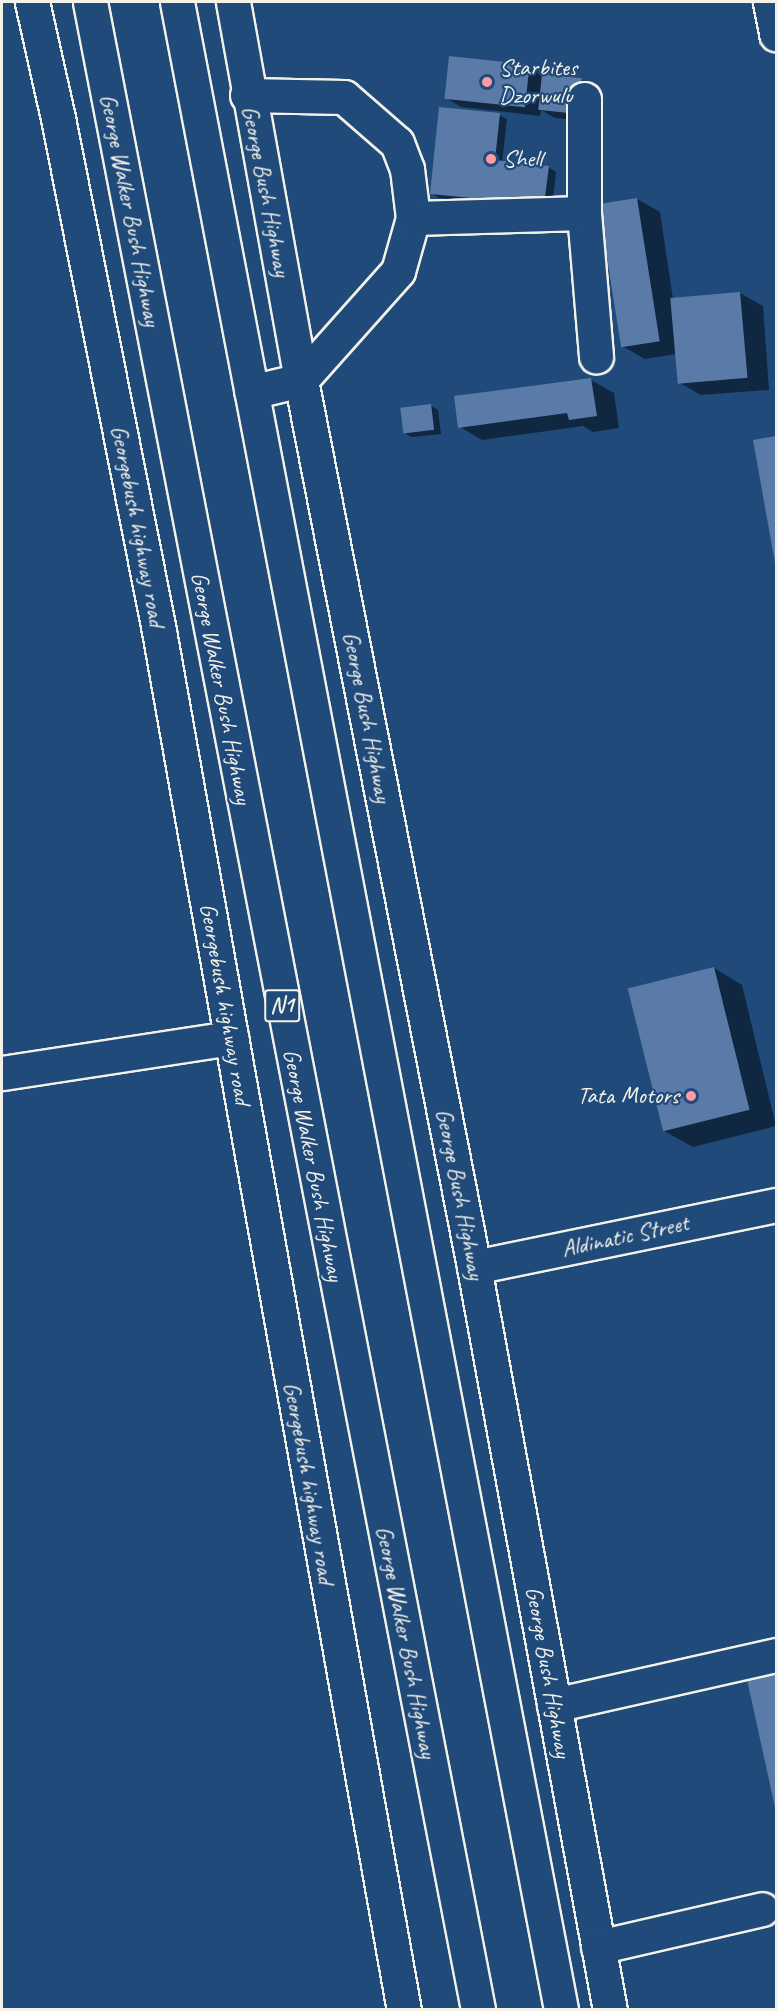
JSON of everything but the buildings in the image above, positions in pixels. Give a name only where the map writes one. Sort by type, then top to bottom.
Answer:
[{"type":"main road","name":"Georgebush highway road","points":[[32,2],[58,118],[159,631],[404,2010]]},
{"type":"main road","name":"George Walker Bush Highway","points":[[90,2],[478,2010]]},
{"type":"main road","points":[[177,2],[561,2010]]},
{"type":"main road","name":"George Bush Highway","points":[[233,2],[247,95],[474,1267],[610,2010]]},
{"type":"main road","points":[[770,2],[777,34]]},
{"type":"main road","points":[[247,95],[344,97],[398,143],[407,169],[413,218],[398,271],[302,380],[251,392]]},
{"type":"main road","points":[[584,99],[584,213],[596,357]]},
{"type":"main road","points":[[413,218],[584,213]]},
{"type":"main road","points":[[2,1073],[231,1038]]},
{"type":"main road","name":"Aldinatic Street","points":[[474,1267],[777,1205]]},
{"type":"main road","points":[[554,1705],[777,1655]]},
{"type":"main road","points":[[598,1947],[762,1909]]},
{"type":"place","name":"Starbites Dzorwulu","points":[[487,82]]},
{"type":"place","name":"Shell","points":[[491,159]]},
{"type":"place","name":"Tata Motors","points":[[691,1096]]}]
